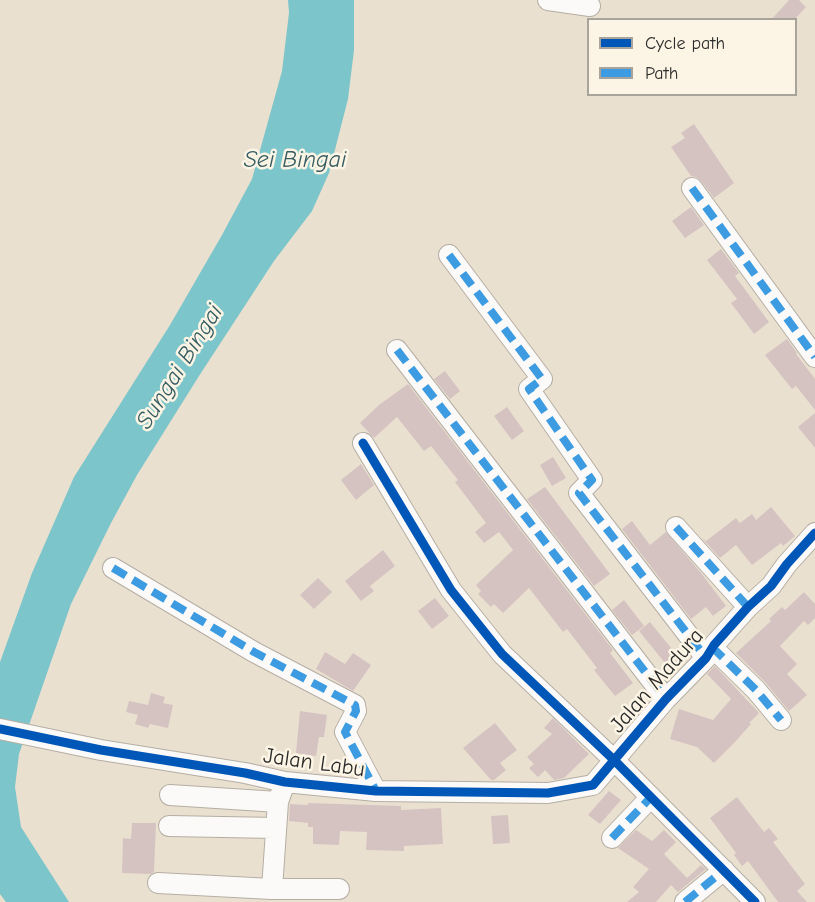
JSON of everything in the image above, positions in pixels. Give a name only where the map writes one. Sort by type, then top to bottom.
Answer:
[{"type":"street","points":[[546,0],[591,6]]},
{"type":"street","points":[[692,188],[815,357]]},
{"type":"street","points":[[449,255],[542,379],[529,389],[592,480],[579,493],[709,652],[756,690],[781,720]]},
{"type":"street","points":[[397,350],[666,699]]},
{"type":"street","points":[[363,443],[451,590],[516,669],[615,760]]},
{"type":"street","points":[[676,527],[748,607]]},
{"type":"street","name":"Jalan Madura","points":[[754,902],[615,760],[666,699],[748,607],[771,586],[815,533]]},
{"type":"street","points":[[113,568],[254,652],[356,705],[356,711],[345,732],[376,791]]},
{"type":"street","name":"Jalan Labu","points":[[0,729],[101,750],[245,772],[285,782],[376,791],[548,793],[592,785],[615,760]]},
{"type":"street","points":[[272,889],[278,802],[285,782]]},
{"type":"street","points":[[170,795],[278,802]]},
{"type":"street","points":[[612,838],[651,797]]},
{"type":"street","points":[[169,826],[276,828]]},
{"type":"street","points":[[684,902],[724,870]]},
{"type":"street","points":[[158,883],[272,889],[339,889]]},
{"type":"water","name":"Sei Bingai","points":[[288,0],[354,0],[354,50],[348,99],[329,173],[312,211],[274,261],[137,475],[71,604],[19,754],[15,787],[21,827],[69,902],[6,902],[0,894],[0,662],[32,573],[74,477],[170,325],[252,179],[282,71],[289,13]]},
{"type":"building","points":[[789,0],[799,0],[806,7],[796,18],[773,18]]},
{"type":"building","points":[[694,124],[734,183],[714,198],[701,181],[691,176],[671,147],[685,138],[681,133]]},
{"type":"building","points":[[691,207],[704,225],[685,238],[672,221]]},
{"type":"building","points":[[721,249],[739,273],[735,276],[769,322],[754,334],[731,303],[737,299],[707,260]]},
{"type":"building","points":[[787,339],[815,379],[815,410],[796,386],[792,389],[765,355]]},
{"type":"building","points":[[445,371],[460,391],[450,399],[434,379]]},
{"type":"building","points":[[408,384],[613,650],[610,653],[633,683],[615,696],[594,670],[597,668],[567,629],[563,632],[529,588],[503,613],[494,604],[491,607],[478,594],[481,591],[476,585],[513,550],[499,532],[484,543],[475,532],[486,523],[455,482],[458,480],[431,446],[424,451],[397,417],[374,438],[360,423],[379,405]]},
{"type":"building","points":[[507,407],[524,431],[512,440],[494,416]]},
{"type":"building","points":[[815,413],[815,448],[798,427]]},
{"type":"building","points":[[553,457],[566,478],[552,486],[540,465]]},
{"type":"building","points":[[361,464],[374,485],[356,500],[341,480]]},
{"type":"building","points":[[545,487],[610,574],[594,586],[527,499]]},
{"type":"building","points":[[771,507],[795,536],[783,546],[781,543],[752,565],[736,545],[720,558],[702,538],[706,541],[736,518],[740,523],[752,514],[756,520]]},
{"type":"building","points":[[632,521],[650,545],[666,532],[726,606],[713,616],[706,607],[691,619],[622,529]]},
{"type":"building","points":[[383,550],[395,566],[370,586],[374,591],[361,601],[345,581]]},
{"type":"building","points":[[318,578],[332,592],[314,609],[300,595]]},
{"type":"building","points":[[804,592],[815,604],[815,618],[808,625],[804,621],[780,646],[797,664],[787,674],[807,695],[789,711],[765,682],[736,653],[771,621],[769,619],[782,607],[785,610]]},
{"type":"building","points":[[435,598],[449,616],[432,629],[418,611]]},
{"type":"building","points":[[624,600],[644,626],[632,635],[612,610]]},
{"type":"building","points":[[650,622],[680,659],[669,668],[639,631]]},
{"type":"building","points":[[325,652],[345,664],[353,653],[371,665],[353,691],[316,669]]},
{"type":"building","points":[[715,666],[759,713],[714,763],[697,747],[670,739],[679,709],[713,720],[731,699],[707,674]]},
{"type":"building","points":[[151,693],[165,697],[163,703],[173,705],[168,728],[150,724],[148,728],[135,724],[138,715],[126,712],[129,701],[148,705]]},
{"type":"building","points":[[300,711],[327,715],[324,737],[319,737],[316,756],[296,753]]},
{"type":"building","points":[[553,718],[589,754],[564,778],[554,780],[545,770],[538,777],[529,768],[534,764],[527,757],[552,734],[544,728]]},
{"type":"building","points":[[495,723],[517,750],[500,763],[506,770],[491,780],[463,748]]},
{"type":"building","points":[[609,791],[621,800],[600,824],[588,815]]},
{"type":"building","points":[[737,797],[764,832],[769,828],[778,839],[773,842],[805,884],[797,891],[807,902],[778,902],[748,861],[742,866],[734,855],[736,853],[710,818]]},
{"type":"building","points":[[308,803],[401,806],[401,810],[441,808],[443,844],[404,846],[404,851],[366,850],[367,832],[340,831],[339,845],[313,844],[313,827],[308,827],[308,823],[289,821],[290,804],[308,805]]},
{"type":"building","points":[[508,815],[510,843],[493,844],[491,816]]},
{"type":"building","points":[[132,823],[156,823],[154,872],[151,874],[122,873],[123,838],[131,839]]},
{"type":"building","points":[[636,830],[652,841],[664,830],[676,842],[664,854],[687,878],[701,865],[706,869],[678,892],[671,885],[656,902],[627,902],[639,892],[633,887],[649,869],[618,848]]},
{"type":"marked path","points":[[692,188],[815,357]]},
{"type":"marked path","points":[[449,255],[542,379],[529,389],[592,480],[579,493],[706,658]]},
{"type":"marked path","points":[[397,350],[666,699]]},
{"type":"marked path","points":[[676,527],[748,607]]},
{"type":"marked path","points":[[113,568],[254,652],[355,705],[356,711],[345,732],[376,791]]},
{"type":"marked path","points":[[712,647],[756,690],[781,720]]},
{"type":"marked path","points":[[612,838],[651,797]]},
{"type":"marked path","points":[[685,902],[724,870]]},
{"type":"cycle path","points":[[363,443],[451,590],[502,654],[614,760],[755,902]]},
{"type":"cycle path","points":[[0,729],[101,750],[245,773],[285,782],[376,791],[548,793],[593,785],[666,699],[706,658],[714,645],[748,607],[771,586],[815,533]]},
{"type":"water label","name":"Sungai Bingai","points":[[180,367]]}]
